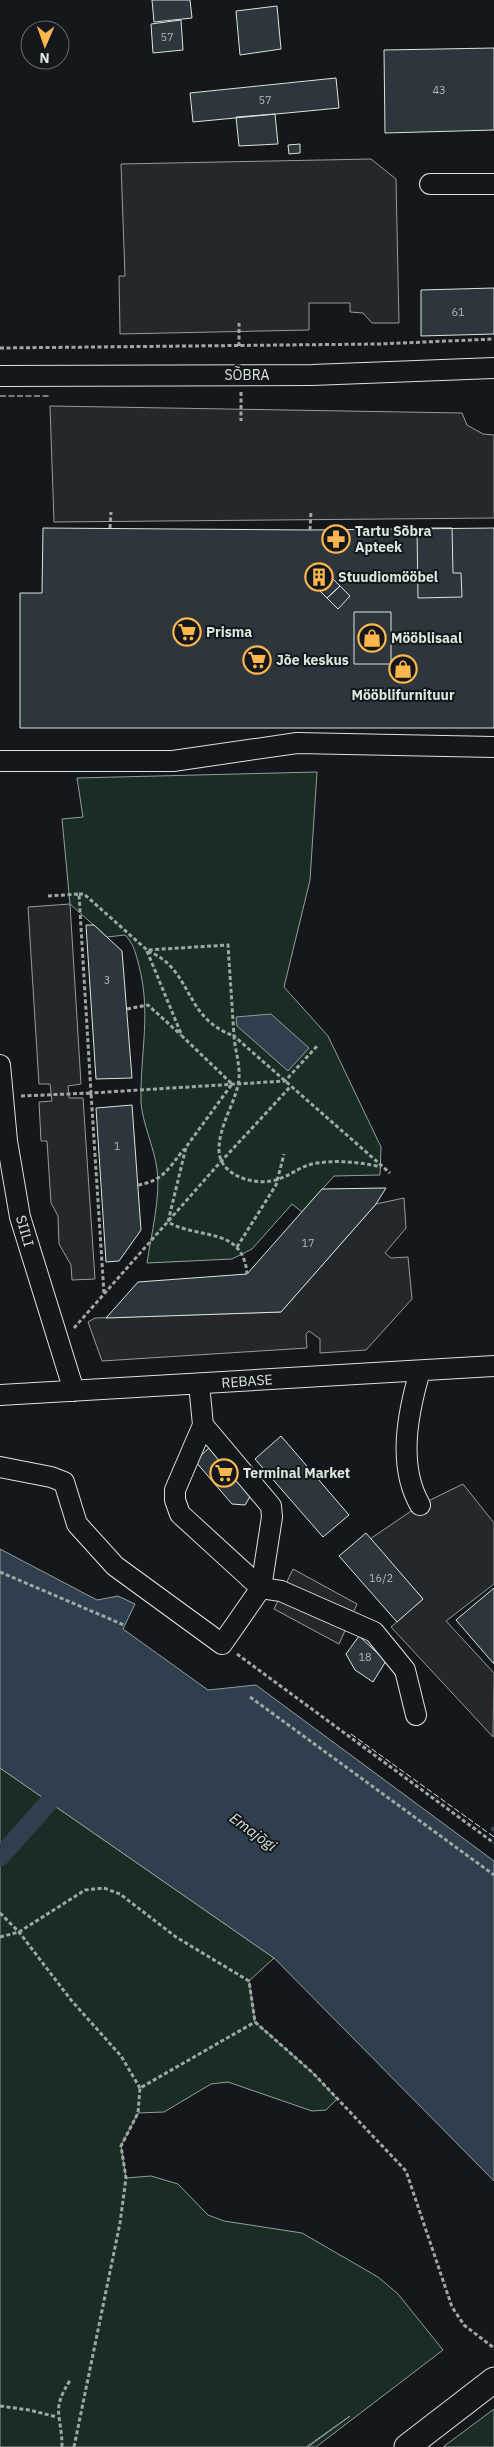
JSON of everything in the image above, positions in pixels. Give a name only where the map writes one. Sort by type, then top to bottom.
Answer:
[{"type":"main road","points":[[407,2447],[494,2380]]},
{"type":"street","points":[[430,184],[494,184]]},
{"type":"street","name":"SÕBRA","points":[[0,376],[312,375],[494,368]]},
{"type":"street","points":[[0,761],[173,761],[297,743],[494,746]]},
{"type":"street","name":"SIILI","points":[[0,1065],[7,1141],[20,1216],[74,1391]]},
{"type":"street","name":"REBASE","points":[[0,1395],[494,1366]]},
{"type":"street","points":[[420,1371],[410,1406],[407,1459],[410,1484],[420,1506]]},
{"type":"street","points":[[199,1384],[203,1425],[175,1490],[175,1500],[180,1514],[261,1588],[281,1591],[374,1632],[406,1670],[416,1715]]},
{"type":"street","points":[[0,1467],[51,1477],[64,1482],[77,1524],[115,1566],[222,1644],[261,1588],[272,1517],[271,1506],[203,1425]]},
{"type":"path","points":[[239,323],[239,346]]},
{"type":"path","points":[[0,348],[239,346],[494,339]]},
{"type":"path","points":[[240,385],[241,421]]},
{"type":"path","points":[[310,530],[311,511]]},
{"type":"path","points":[[110,528],[111,512]]},
{"type":"path","points":[[79,894],[104,1294]]},
{"type":"path","points":[[48,896],[84,894],[147,950],[161,956],[172,966],[199,1013],[209,1023],[234,1036],[390,1173]]},
{"type":"path","points":[[147,950],[228,945],[234,1036],[239,1064],[238,1084],[221,1129],[219,1148],[221,1162],[231,1173],[259,1181],[278,1180],[305,1165],[317,1163],[337,1161],[383,1167]]},
{"type":"path","points":[[147,950],[182,1036]]},
{"type":"path","points":[[126,1010],[148,1006],[232,1084]]},
{"type":"path","points":[[21,1096],[285,1081],[318,1044]]},
{"type":"path","points":[[138,1185],[152,1183],[161,1178],[232,1084]]},
{"type":"path","points":[[74,1328],[291,1086]]},
{"type":"path","points":[[168,1222],[186,1147]]},
{"type":"path","points":[[237,1247],[263,1209],[278,1180],[284,1154]]},
{"type":"path","points":[[168,1222],[186,1230],[216,1236],[237,1247],[246,1262],[247,1274]]},
{"type":"path","points":[[0,1572],[124,1625]]},
{"type":"path","points":[[222,1644],[494,1843]]},
{"type":"path","points":[[250,1697],[494,1875]]},
{"type":"path","points":[[0,1936],[19,1932],[85,1890],[104,1888],[120,1894],[176,1937],[249,1982],[255,2022],[313,2073],[406,2171],[452,2307],[464,2325],[494,2348]]},
{"type":"path","points":[[0,1913],[19,1932],[71,2000],[121,2056],[140,2088],[138,2113],[121,2146],[126,2178],[120,2223],[74,2447]]},
{"type":"path","points":[[140,2088],[255,2022]]},
{"type":"path","points":[[62,2447],[57,2417],[58,2404],[71,2379]]},
{"type":"path","points":[[0,2406],[57,2417]]},
{"type":"green space","points":[[317,772],[310,880],[284,987],[328,1036],[381,1147],[380,1175],[334,1176],[302,1212],[292,1204],[252,1249],[232,1259],[147,1263],[157,1203],[158,1179],[141,1102],[145,1015],[142,980],[135,951],[125,935],[107,937],[70,904],[62,819],[83,817],[77,778]]},
{"type":"green space","points":[[0,1768],[274,1958],[249,1981],[255,2022],[313,2073],[337,2099],[326,2110],[312,2111],[228,2082],[211,2084],[164,2112],[138,2113],[121,2146],[126,2178],[151,2176],[178,2184],[208,2215],[224,2221],[302,2233],[378,2277],[398,2294],[443,2350],[316,2447],[308,2447],[350,2416],[306,2447],[0,2447]]},
{"type":"green space","points":[[494,2409],[494,2447],[443,2447]]},
{"type":"shaded area","points":[[371,159],[396,179],[399,323],[372,323],[363,313],[350,312],[350,303],[309,303],[309,330],[120,334],[119,276],[125,276],[121,164]]},
{"type":"shaded area","points":[[50,406],[462,413],[467,425],[483,434],[494,435],[494,518],[54,522]]},
{"type":"shaded area","points":[[70,904],[81,1084],[68,1086],[69,1098],[83,1098],[95,1279],[72,1280],[71,1265],[59,1244],[58,1216],[51,1203],[47,1141],[41,1141],[39,1102],[52,1101],[50,1084],[39,1084],[28,907]]},
{"type":"shaded area","points":[[404,1198],[406,1228],[385,1253],[391,1258],[408,1257],[412,1299],[366,1350],[320,1353],[320,1339],[309,1331],[306,1334],[307,1348],[102,1361],[88,1322],[95,1318],[281,1312],[376,1204]]},
{"type":"shaded area","points":[[463,1484],[494,1523],[494,1584],[446,1621],[494,1673],[493,1737],[391,1627],[423,1599],[370,1539],[420,1505]]},
{"type":"shaded area","points":[[293,1569],[357,1604],[339,1644],[274,1609]]},
{"type":"water","points":[[271,1014],[309,1048],[288,1071],[237,1026],[236,1017]]},
{"type":"water","name":"Emajõgi","points":[[0,1549],[97,1600],[118,1596],[135,1604],[123,1629],[208,1690],[256,1685],[494,1861],[494,2181],[274,1958],[0,1768]]},
{"type":"building","points":[[152,0],[190,0],[192,18],[154,22]]},
{"type":"building","points":[[277,6],[281,49],[240,55],[236,11]]},
{"type":"building","points":[[181,20],[183,50],[153,53],[151,24]]},
{"type":"building","points":[[494,48],[494,130],[385,133],[384,50]]},
{"type":"building","points":[[336,78],[339,108],[193,122],[190,93]]},
{"type":"building","points":[[275,114],[278,144],[239,146],[236,117]]},
{"type":"building","points":[[300,144],[300,153],[289,154],[288,145]]},
{"type":"building","points":[[494,288],[494,334],[421,336],[421,290]]},
{"type":"building","name":"Jõe keskus","points":[[43,528],[310,530],[494,528],[494,728],[20,728],[20,593],[42,593]]},
{"type":"building","points":[[417,528],[452,528],[453,573],[461,573],[462,597],[418,598]]},
{"type":"building","name":"Stuudiomööbel","points":[[320,566],[330,576],[317,588],[308,578]]},
{"type":"building","points":[[330,576],[340,586],[327,598],[317,588]]},
{"type":"building","points":[[340,586],[350,596],[338,609],[327,598]]},
{"type":"building","name":"Mööblisaal","points":[[354,612],[391,612],[391,664],[354,664]]},
{"type":"building","points":[[86,925],[94,925],[122,951],[132,1078],[96,1079]]},
{"type":"building","points":[[132,1105],[141,1230],[119,1261],[106,1262],[96,1108]]},
{"type":"building","points":[[386,1188],[376,1204],[281,1312],[106,1318],[138,1282],[247,1274],[322,1189]]},
{"type":"building","points":[[281,1436],[349,1515],[323,1537],[255,1459]]},
{"type":"building","points":[[210,1447],[251,1495],[245,1505],[232,1504],[195,1461]]},
{"type":"building","points":[[366,1533],[423,1599],[397,1622],[339,1556]]},
{"type":"building","points":[[494,1588],[494,1664],[456,1620]]},
{"type":"building","points":[[359,1636],[386,1661],[373,1682],[355,1670],[346,1654]]},
{"type":"waterway","points":[[0,1857],[66,1783]]},
{"type":"fence","points":[[0,396],[49,396]]},
{"type":"fence","points":[[351,1734],[494,1837]]},
{"type":"place","name":"Tartu Sõbra Apteek","points":[[336,539]]},
{"type":"place","name":"Stuudiomööbel","points":[[319,577]]},
{"type":"place","name":"Prisma","points":[[187,632]]},
{"type":"place","name":"Mööblisaal","points":[[372,638]]},
{"type":"place","name":"Jõe keskus","points":[[257,660]]},
{"type":"place","name":"Mööblifurnituur","points":[[403,669]]},
{"type":"place","name":"Terminal Market","points":[[224,1473]]}]
